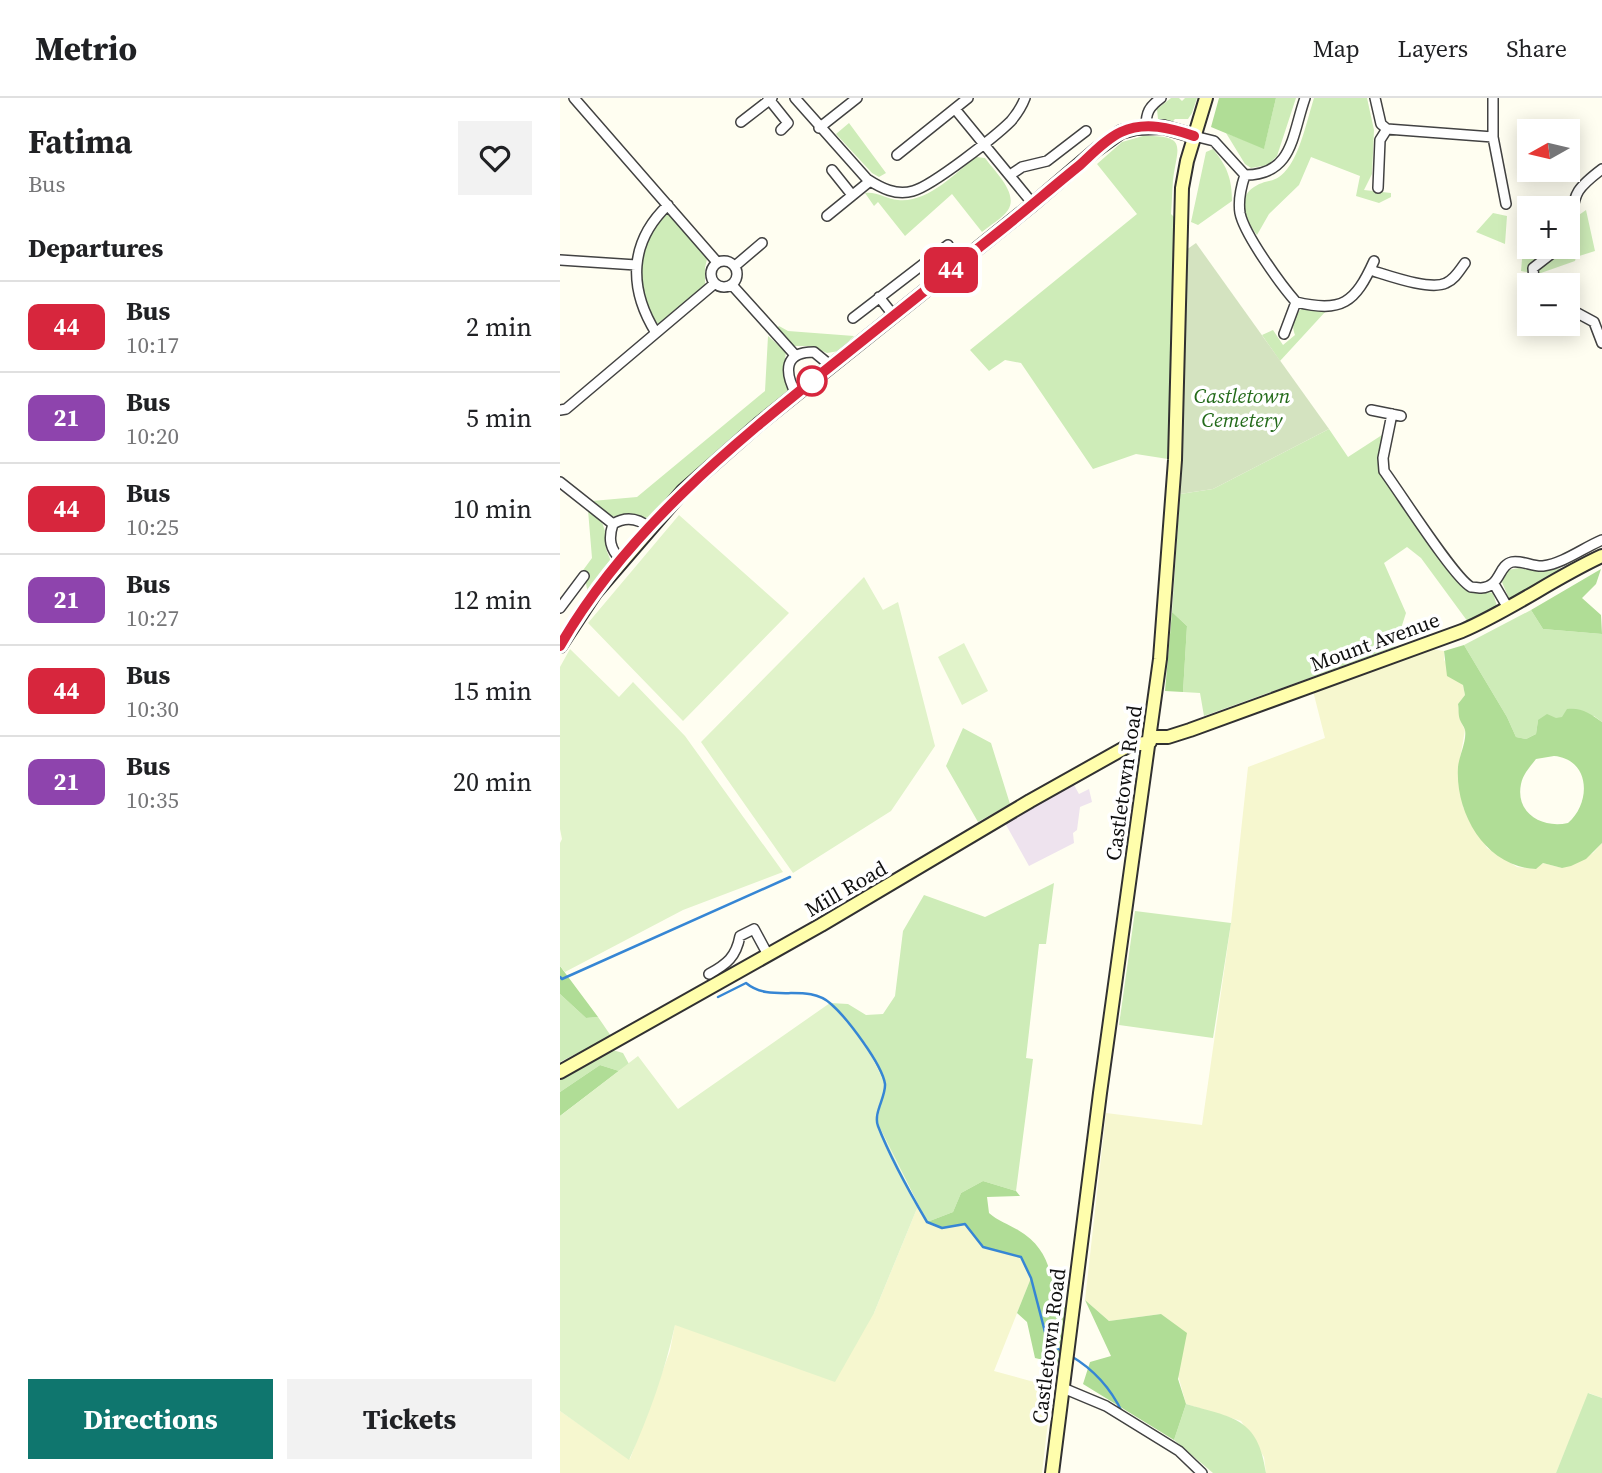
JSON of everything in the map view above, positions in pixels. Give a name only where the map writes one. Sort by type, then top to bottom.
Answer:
[{"type":"street","points":[[574,98],[717,262]]},
{"type":"street","points":[[795,98],[819,128],[870,181],[881,188],[911,192],[928,185],[1011,121],[1025,98]]},
{"type":"street","points":[[819,128],[857,98]]},
{"type":"street","points":[[897,155],[968,98]]},
{"type":"street","points":[[1146,127],[1149,107],[1161,98]]},
{"type":"street","name":"Castletown Road","points":[[1052,1473],[1100,1093],[1160,659],[1175,460],[1182,188],[1206,98]]},
{"type":"street","points":[[560,646],[591,599],[621,561],[692,483],[796,394],[1121,132],[1163,127],[1214,141],[1245,175],[1261,175],[1276,169],[1283,160],[1305,98]]},
{"type":"street","points":[[1375,98],[1381,124],[1387,129],[1493,137]]},
{"type":"street","points":[[1493,98],[1493,137],[1506,204]]},
{"type":"street","points":[[741,122],[770,99],[788,123],[781,130]]},
{"type":"street","points":[[955,108],[1033,204]]},
{"type":"street","points":[[1378,188],[1380,140],[1387,129]]},
{"type":"street","points":[[1010,175],[1023,167],[1047,161],[1086,131]]},
{"type":"street","points":[[1573,196],[1581,185],[1602,169]]},
{"type":"street","points":[[832,170],[852,195]]},
{"type":"street","points":[[1245,175],[1241,186],[1240,207],[1244,225],[1296,302],[1322,307],[1339,305],[1352,299],[1372,266],[1428,285],[1444,285],[1454,278],[1465,263]]},
{"type":"street","points":[[827,216],[870,181]]},
{"type":"street","points":[[656,333],[646,317],[640,298],[636,265],[647,227],[668,205]]},
{"type":"street","points":[[735,266],[762,243]]},
{"type":"street","points":[[853,318],[948,245]]},
{"type":"street","points":[[1533,273],[1533,268],[1545,259]]},
{"type":"street","points":[[560,260],[636,265]]},
{"type":"street","points":[[727,261],[735,266],[737,276],[732,285],[723,288],[714,284],[710,272],[717,262],[727,261]]},
{"type":"street","points":[[560,411],[566,409],[714,284]]},
{"type":"street","points":[[732,285],[795,355]]},
{"type":"street","points":[[879,297],[894,316]]},
{"type":"street","points":[[1284,334],[1296,302]]},
{"type":"street","points":[[1580,314],[1594,322],[1602,343]]},
{"type":"street","points":[[796,394],[789,374],[789,364],[795,355],[814,352],[831,366]]},
{"type":"street","points":[[1371,410],[1396,415],[1383,458],[1384,471],[1460,576],[1471,587],[1484,588],[1494,584],[1506,565],[1514,561],[1543,566],[1602,540]]},
{"type":"street","points":[[560,482],[613,524]]},
{"type":"street","points":[[621,561],[611,546],[609,536],[613,524],[632,518],[650,528]]},
{"type":"street","name":"Mount Avenue","points":[[1151,739],[1168,737],[1261,705],[1462,631],[1493,618],[1562,576],[1602,556]]},
{"type":"street","points":[[560,608],[584,576]]},
{"type":"street","points":[[1494,584],[1508,608]]},
{"type":"street","points":[[575,587],[591,599]]},
{"type":"street","name":"Mill Road","points":[[560,1072],[921,867],[1030,800],[1128,746],[1151,739]]},
{"type":"street","points":[[709,974],[729,962],[735,954],[740,936],[754,929],[768,955]]},
{"type":"street","points":[[1063,1388],[1106,1406],[1179,1451],[1202,1473]]},
{"type":"shaded area","points":[[1074,785],[1079,794],[1089,789],[1092,802],[1080,807],[1077,830],[1073,833],[1074,843],[1029,866],[1005,823]]},
{"type":"green space","points":[[1171,98],[1179,98],[1182,101],[1185,98],[1197,98],[1188,119],[1175,119],[1172,122],[1158,119],[1157,109]]},
{"type":"green space","points":[[1219,98],[1276,98],[1264,149],[1211,127]]},
{"type":"green space","points":[[1276,98],[1296,98],[1277,156],[1268,165],[1251,168],[1245,164],[1226,133],[1264,148]]},
{"type":"green space","points":[[1314,98],[1367,98],[1374,130],[1372,174],[1364,190],[1391,193],[1391,197],[1379,203],[1356,196],[1360,176],[1311,157],[1299,185],[1269,214],[1257,235],[1245,211],[1245,197],[1259,184],[1281,176],[1290,165],[1301,142]]},
{"type":"green space","points":[[849,123],[886,173],[879,177],[872,173],[836,134]]},
{"type":"green space","points":[[1143,136],[1168,138],[1177,145],[1171,214],[1175,218],[1168,459],[1136,454],[1093,469],[1021,363],[1005,360],[989,371],[970,350],[1137,214],[1097,164],[1122,142]]},
{"type":"green space","points":[[1213,149],[1228,173],[1232,201],[1198,225],[1191,222],[1206,152]]},
{"type":"green space","points":[[976,157],[985,158],[1004,182],[1011,203],[999,219],[982,232],[952,194],[905,236],[878,202],[874,206],[865,193],[898,200],[920,197],[940,186]]},
{"type":"green space","points":[[1586,210],[1595,251],[1580,256],[1580,214]]},
{"type":"green space","points":[[1493,213],[1507,216],[1505,244],[1476,232]]},
{"type":"green space","points":[[664,214],[669,214],[707,259],[705,286],[661,323],[657,323],[645,304],[640,270],[648,237]]},
{"type":"green space","name":"Castletown Cemetery","points":[[1196,243],[1329,429],[1213,489],[1180,494],[1186,250]]},
{"type":"green space","points":[[1522,259],[1576,259],[1541,273],[1521,271]]},
{"type":"green space","points":[[1301,309],[1326,311],[1280,361],[1262,335],[1273,330],[1283,345],[1295,335],[1294,321]]},
{"type":"green space","points":[[779,326],[788,331],[854,336],[839,351],[827,353],[810,346],[793,346],[777,328]]},
{"type":"green space","points":[[768,336],[786,352],[784,366],[789,394],[652,518],[611,516],[604,513],[592,501],[637,497],[765,391]]},
{"type":"green space","points":[[1329,429],[1348,457],[1382,435],[1378,462],[1380,473],[1456,579],[1469,589],[1493,593],[1497,606],[1468,622],[1421,558],[1407,547],[1384,563],[1406,613],[1395,647],[1204,716],[1200,693],[1183,692],[1187,626],[1172,612],[1180,494],[1213,489]]},
{"type":"green space","points":[[588,510],[602,522],[606,534],[606,549],[612,564],[593,588],[587,589],[581,573],[592,558]]},
{"type":"green space","points":[[679,515],[789,613],[683,721],[588,623]]},
{"type":"green space","points":[[1519,568],[1536,571],[1564,568],[1509,599],[1502,582],[1508,570]]},
{"type":"green space","points":[[1601,569],[1596,584],[1582,598],[1601,615],[1602,634],[1543,629],[1531,610]]},
{"type":"green space","points":[[864,577],[883,610],[898,602],[935,746],[891,811],[793,873],[701,742]]},
{"type":"green space","points":[[1531,610],[1543,629],[1602,634],[1602,722],[1594,716],[1538,720],[1536,734],[1526,739],[1516,737],[1464,645]]},
{"type":"green space","points":[[1172,612],[1187,626],[1183,692],[1165,691]]},
{"type":"green space","points":[[964,643],[988,691],[962,705],[938,657]]},
{"type":"green space","points":[[1464,645],[1516,737],[1526,739],[1536,734],[1538,720],[1547,714],[1556,718],[1562,717],[1567,709],[1581,710],[1602,722],[1602,843],[1586,859],[1562,868],[1543,863],[1536,869],[1518,866],[1502,859],[1477,835],[1468,819],[1458,785],[1458,767],[1465,729],[1459,718],[1458,704],[1465,695],[1463,685],[1447,676],[1444,651]],"holes":[[[1554,756],[1566,759],[1581,773],[1584,783],[1581,804],[1568,823],[1549,824],[1540,821],[1532,817],[1522,803],[1520,794],[1523,777],[1536,759]]]},
{"type":"green space","points":[[570,649],[619,697],[633,682],[685,736],[783,872],[683,910],[565,972],[560,966],[560,667]]},
{"type":"green space","points":[[1431,649],[1444,651],[1444,660],[1463,685],[1465,695],[1458,704],[1460,720],[1465,730],[1458,770],[1463,807],[1487,848],[1517,867],[1535,869],[1543,863],[1562,868],[1593,853],[1602,843],[1602,1398],[1589,1393],[1556,1473],[1266,1473],[1264,1457],[1241,1421],[1186,1404],[1161,1314],[1109,1321],[1085,1300],[1106,1113],[1202,1125],[1231,923],[1248,767],[1325,738],[1313,691]]},
{"type":"green space","points":[[963,728],[991,743],[1010,804],[978,822],[946,766]]},
{"type":"green space","points":[[1054,883],[1046,944],[1039,944],[1026,1058],[1033,1059],[1016,1191],[983,1181],[961,1193],[953,1212],[927,1222],[877,1122],[885,1084],[866,1044],[830,1003],[848,1004],[866,1015],[883,1014],[895,996],[903,931],[924,895],[985,917]]},
{"type":"green space","points":[[1135,911],[1231,923],[1213,1038],[1119,1025]]},
{"type":"green space","points":[[560,966],[598,1017],[586,1018],[560,994]]},
{"type":"green space","points":[[560,994],[586,1018],[598,1017],[611,1036],[560,1062]]},
{"type":"green space","points":[[830,1003],[866,1045],[885,1084],[877,1122],[918,1206],[874,1313],[835,1382],[675,1325],[656,1393],[629,1460],[560,1411],[560,1116],[638,1056],[678,1109]]},
{"type":"green space","points":[[609,1049],[623,1053],[629,1064],[619,1071],[600,1065],[560,1092],[560,1078]]},
{"type":"green space","points":[[600,1065],[619,1071],[560,1116],[560,1092]]},
{"type":"green space","points":[[983,1181],[1016,1191],[1020,1196],[987,1197],[989,1213],[1028,1237],[1047,1262],[1056,1305],[1067,1308],[1060,1364],[1035,1358],[1027,1322],[1017,1313],[1031,1278],[1021,1257],[983,1247],[965,1224],[942,1228],[927,1222],[953,1212],[961,1193]]},
{"type":"green space","points":[[918,1206],[928,1222],[942,1228],[965,1224],[983,1247],[1021,1257],[1031,1278],[994,1371],[1052,1387],[1042,1473],[560,1473],[560,1411],[630,1459],[670,1351],[675,1324],[874,1313]]},
{"type":"green space","points":[[1085,1300],[1109,1321],[1161,1314],[1187,1333],[1178,1379],[1186,1404],[1174,1440],[1083,1384],[1090,1362],[1111,1356]]},
{"type":"green space","points":[[1588,1393],[1602,1398],[1602,1473],[1556,1473]]},
{"type":"green space","points":[[1186,1404],[1230,1417],[1250,1430],[1257,1441],[1266,1473],[1213,1473],[1174,1440]]},
{"type":"waterway","points":[[560,977],[562,979],[790,877]]},
{"type":"waterway","points":[[718,997],[746,983],[766,992],[811,994],[831,1004],[838,1011],[878,1065],[885,1084],[877,1116],[878,1126],[894,1162],[927,1222],[942,1228],[965,1224],[983,1247],[1021,1257],[1031,1278],[1045,1332],[1051,1345],[1062,1351]]},
{"type":"waterway","points":[[1071,1356],[1101,1380],[1122,1412]]},
{"type":"bus line","name":"44","points":[[560,646],[595,593],[683,491],[758,424],[1033,204],[1096,150],[1121,132],[1136,128],[1163,127],[1194,136]]}]
